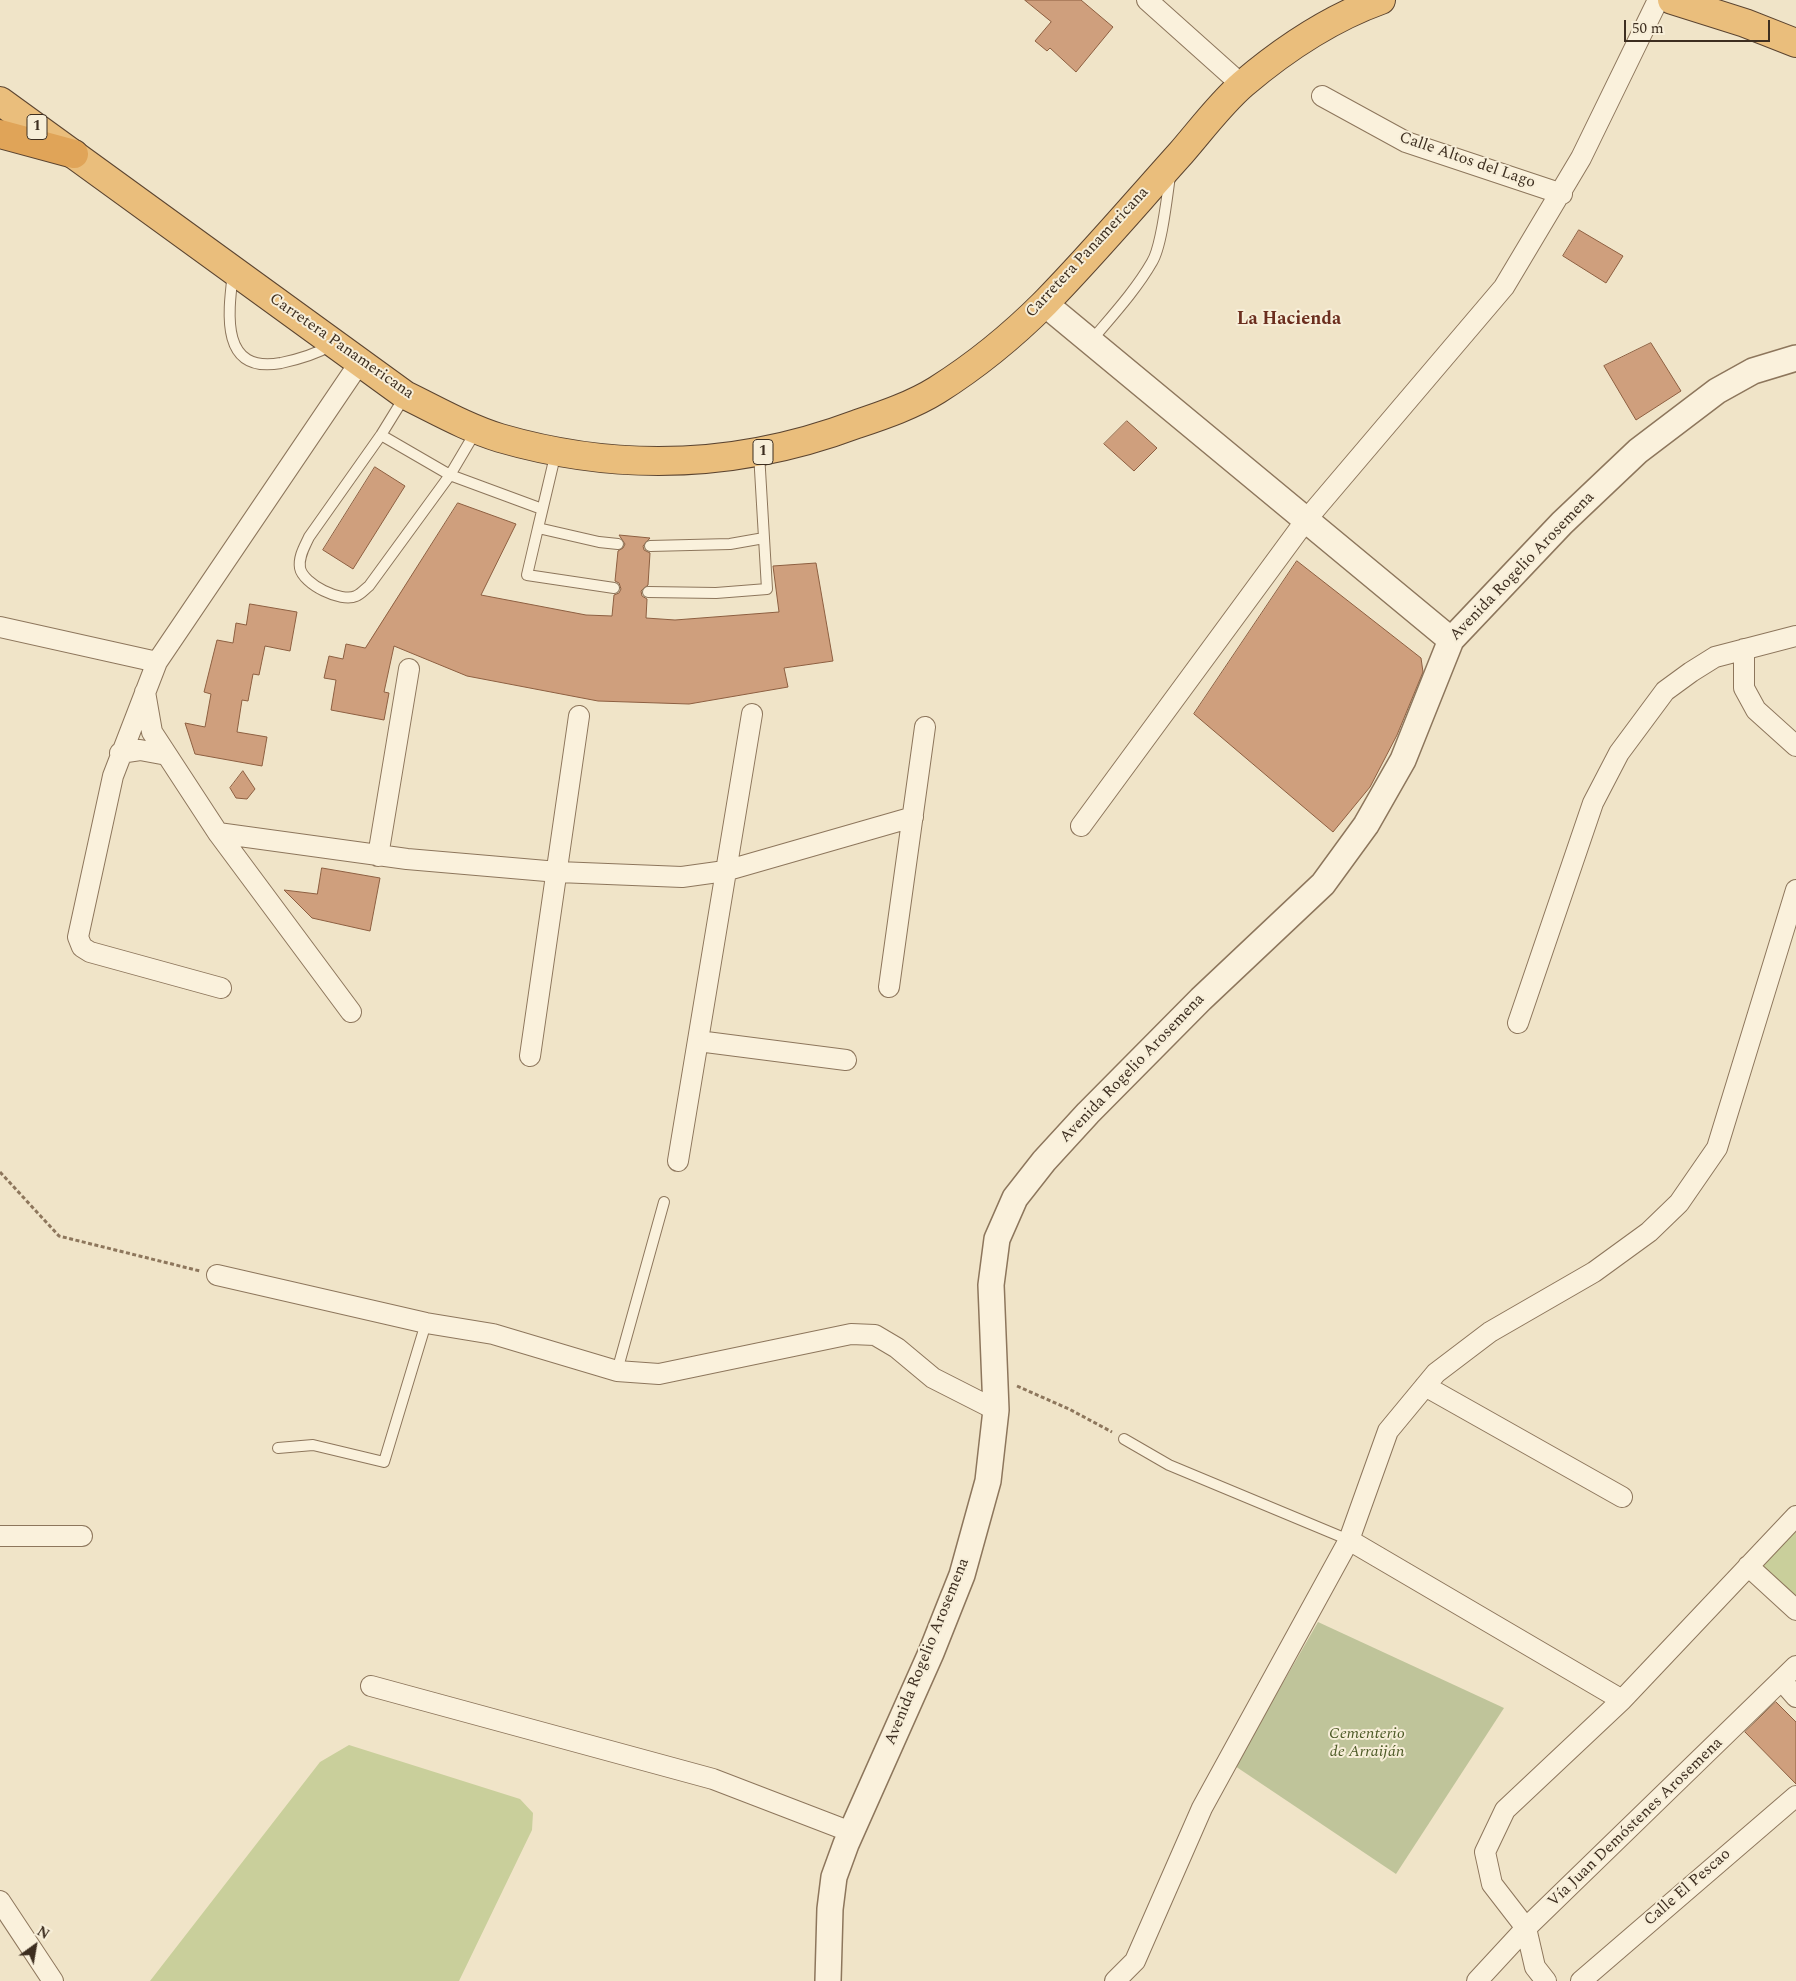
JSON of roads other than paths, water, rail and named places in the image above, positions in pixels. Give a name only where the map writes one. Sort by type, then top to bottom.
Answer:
[{"type":"highway","name":"Carretera Panamericana","points":[[0,101],[405,395],[477,430],[556,452],[637,462],[704,461],[759,453],[821,438],[884,414],[936,390],[994,348],[1044,303],[1242,85],[1294,47],[1337,19],[1381,0]]},
{"type":"highway","points":[[1672,0],[1745,23],[1796,43]]},
{"type":"highway","points":[[0,134],[74,154]]},
{"type":"street","points":[[1147,0],[1242,85]]},
{"type":"street","points":[[1080,826],[1306,520],[1504,287],[1562,194],[1658,0]]},
{"type":"street","name":"Calle Altos del Lago","points":[[1322,96],[1406,142],[1562,194]]},
{"type":"street","points":[[1044,303],[1450,640]]},
{"type":"street","name":"Avenida Rogelio Arosemena","points":[[828,1981],[830,1909],[834,1877],[852,1832],[932,1653],[962,1575],[988,1481],[996,1410],[997,1378],[991,1285],[997,1239],[1015,1198],[1044,1161],[1088,1113],[1201,999],[1322,884],[1366,826],[1403,760],[1450,640],[1562,523],[1638,451],[1717,391],[1754,371],[1796,358]]},
{"type":"street","points":[[221,988],[90,952],[82,946],[78,937],[113,776],[120,752],[156,662],[360,362]]},
{"type":"street","points":[[0,627],[156,662]]},
{"type":"street","points":[[1518,1024],[1593,803],[1619,753],[1665,691],[1714,657],[1796,636]]},
{"type":"street","points":[[1744,649],[1744,688],[1756,710],[1796,746]]},
{"type":"street","points":[[378,856],[409,669]]},
{"type":"street","points":[[145,692],[152,732],[218,833],[352,1012]]},
{"type":"street","points":[[678,1161],[752,714]]},
{"type":"street","points":[[530,1056],[579,716]]},
{"type":"street","points":[[889,987],[925,727]]},
{"type":"street","points":[[120,752],[140,750],[167,755]]},
{"type":"street","points":[[218,833],[378,856],[558,872],[682,877],[726,871],[913,817]]},
{"type":"street","points":[[1115,1981],[1134,1961],[1202,1808],[1349,1540],[1388,1431],[1436,1373],[1490,1332],[1594,1272],[1641,1238],[1679,1203],[1717,1148],[1796,890]]},
{"type":"street","points":[[698,1041],[846,1060]]},
{"type":"street","points":[[217,1275],[426,1323],[494,1334],[617,1371],[659,1374],[851,1334],[875,1335],[897,1348],[933,1378],[996,1410]]},
{"type":"street","points":[[1425,1386],[1622,1497]]},
{"type":"street","points":[[1546,1981],[1535,1967],[1526,1928],[1492,1884],[1485,1852],[1505,1810],[1622,1700],[1796,1516]]},
{"type":"street","points":[[0,1536],[82,1536]]},
{"type":"street","points":[[1349,1540],[1622,1700]]},
{"type":"street","points":[[1748,1566],[1796,1610]]},
{"type":"street","name":"Vía Juan Demóstenes Arosemena","points":[[1477,1981],[1526,1928],[1796,1666]]},
{"type":"street","points":[[1782,1681],[1796,1697]]},
{"type":"street","points":[[371,1686],[713,1779],[852,1832]]},
{"type":"street","name":"Calle El Pescao","points":[[1581,1981],[1796,1796]]},
{"type":"street","points":[[0,1901],[52,1981]]},
{"type":"lane","points":[[1090,342],[1116,312],[1153,261],[1166,208],[1172,163]]},
{"type":"lane","points":[[234,270],[229,308],[233,340],[238,353],[250,363],[264,366],[286,362],[316,354],[334,343]]},
{"type":"lane","points":[[405,395],[380,435],[309,537],[301,553],[300,568],[306,579],[319,589],[339,597],[356,596],[369,586],[450,475],[477,430]]},
{"type":"lane","points":[[380,435],[450,475],[542,509]]},
{"type":"lane","points":[[556,452],[528,575],[614,588]]},
{"type":"lane","points":[[648,592],[716,593],[766,589],[759,453]]},
{"type":"lane","points":[[538,528],[599,542],[618,544]]},
{"type":"lane","points":[[650,546],[730,544],[764,538]]},
{"type":"lane","points":[[617,1371],[664,1202]]},
{"type":"lane","points":[[278,1448],[313,1445],[384,1462],[426,1323]]},
{"type":"lane","points":[[1124,1438],[1169,1465],[1349,1540]]},
{"type":"district","name":"La Hacienda","points":[[1289,320]]},
{"type":"park label","name":"Cementerio de Arraiján","points":[[1367,1744]]}]
